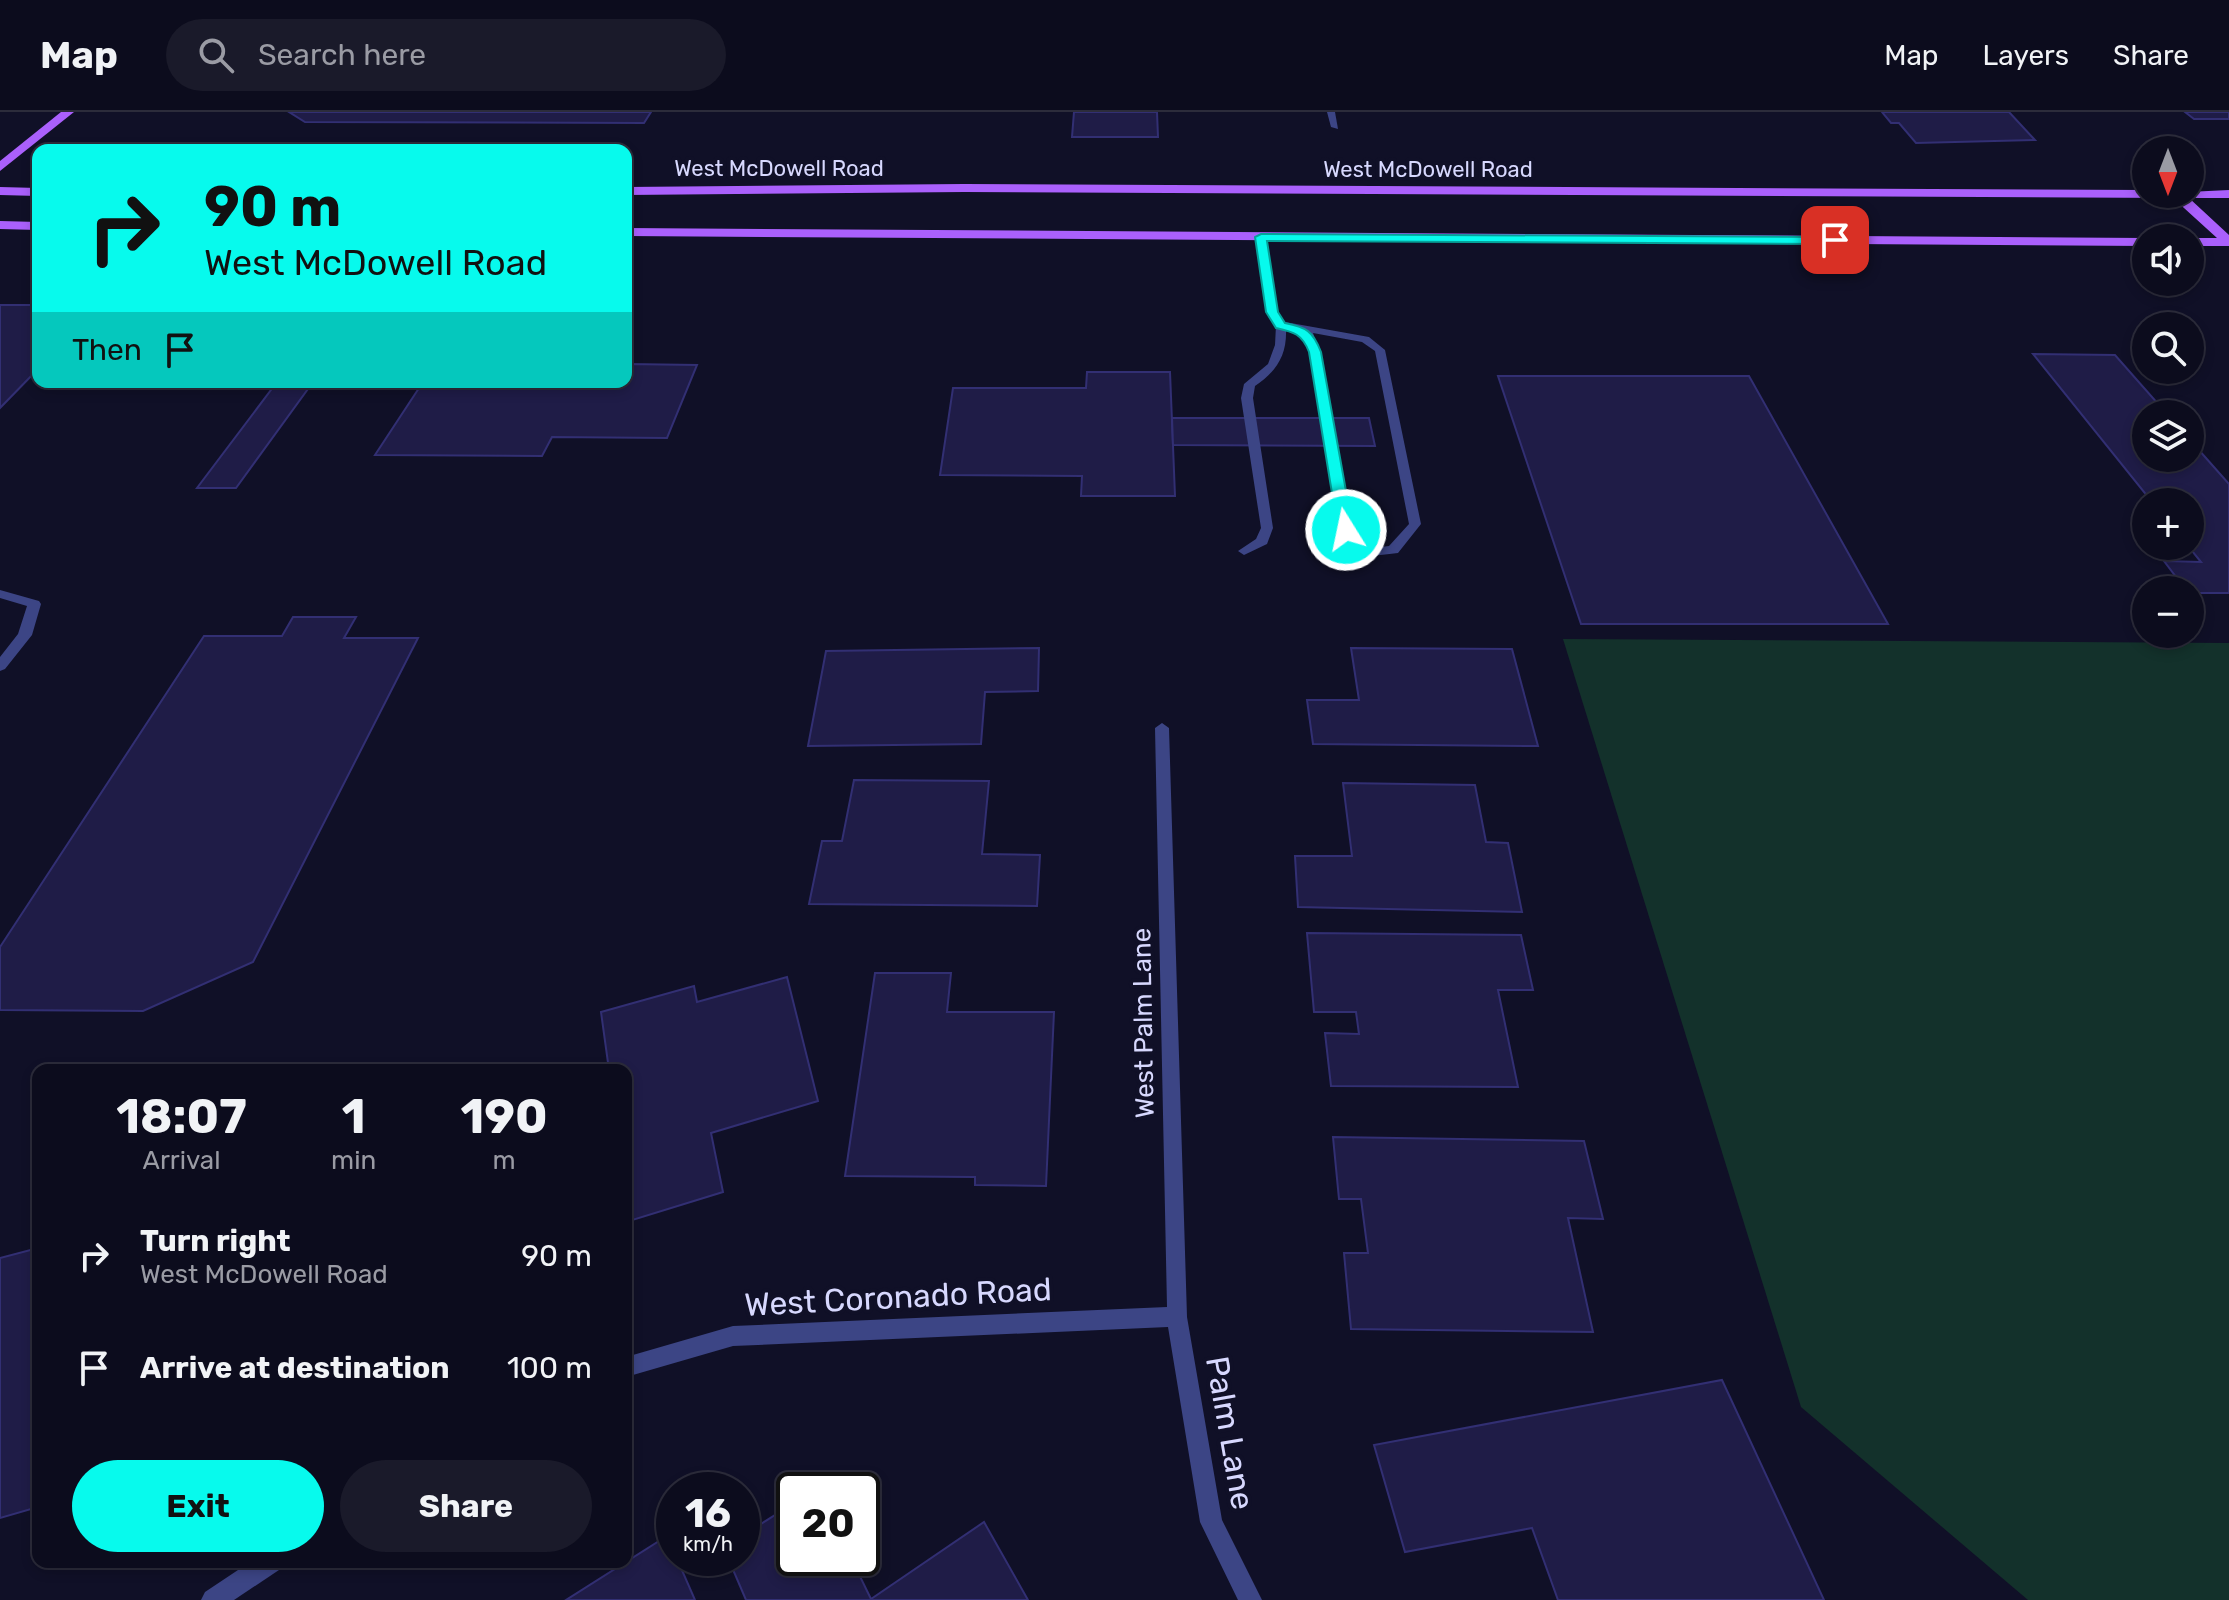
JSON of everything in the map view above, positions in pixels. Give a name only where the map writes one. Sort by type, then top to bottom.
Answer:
[{"type":"main road","points":[[0,167],[68,112]]},
{"type":"main road","name":"West McDowell Road","points":[[632,191],[964,188],[2132,194]]},
{"type":"main road","points":[[0,191],[32,192]]},
{"type":"main road","name":"West McDowell Road","points":[[2204,194],[2229,194]]},
{"type":"main road","points":[[2192,208],[2229,242]]},
{"type":"main road","points":[[0,225],[32,226]]},
{"type":"main road","points":[[632,232],[2132,242]]},
{"type":"main road","points":[[2204,242],[2229,242]]},
{"type":"street","points":[[1331,112],[1335,127]]},
{"type":"street","points":[[1244,551],[1262,541],[1267,528],[1247,398],[1250,384],[1266,375],[1282,351],[1281,325],[1272,312],[1261,237]]},
{"type":"street","points":[[1281,325],[1301,330],[1339,332],[1365,339],[1380,350],[1415,524],[1393,550],[1372,552]]},
{"type":"street","points":[[1301,330],[1309,336],[1315,352],[1346,530],[1336,542],[1320,552]]},
{"type":"street","points":[[0,594],[34,604],[25,635],[0,666]]},
{"type":"street","name":"West Palm Lane","points":[[1162,728],[1177,1317]]},
{"type":"street","name":"West Coronado Road","points":[[632,1365],[733,1336],[1177,1317]]},
{"type":"street","name":"Palm Lane","points":[[1177,1317],[1211,1522],[1250,1600]]},
{"type":"street","points":[[213,1600],[262,1568]]},
{"type":"green space","points":[[1563,639],[2132,642],[2132,648],[2204,648],[2204,643],[2229,643],[2229,1600],[2028,1600],[1801,1407]]},
{"type":"building","points":[[289,112],[651,112],[644,123],[305,122]]},
{"type":"building","points":[[1074,112],[1157,112],[1158,137],[1072,137]]},
{"type":"building","points":[[1882,112],[2009,112],[2035,140],[1916,143],[1899,123],[1891,123]]},
{"type":"building","points":[[2185,112],[2229,112],[2229,119],[2194,119]]},
{"type":"building","points":[[0,305],[32,305],[32,375],[0,408]]},
{"type":"building","points":[[2033,354],[2115,355],[2132,374],[2132,384],[2141,384],[2155,400],[2132,400],[2132,472],[2204,472],[2204,456],[2229,484],[2229,593],[2204,593],[2204,576],[2175,576],[2164,561],[2204,560],[2204,488],[2141,488]]},
{"type":"building","points":[[632,364],[697,365],[667,438],[552,437],[542,456],[375,455],[419,388],[632,388]]},
{"type":"building","points":[[1087,372],[1170,372],[1175,496],[1081,496],[1082,476],[940,475],[953,388],[1086,388]]},
{"type":"building","points":[[1498,376],[1749,376],[1888,624],[1581,624]]},
{"type":"building","points":[[272,388],[309,388],[236,488],[197,488]]},
{"type":"building","points":[[1172,418],[1369,418],[1375,446],[1173,445]]},
{"type":"building","points":[[293,617],[356,617],[344,638],[418,638],[253,962],[143,1011],[0,1010],[0,947],[204,636],[282,636]]},
{"type":"building","points":[[1039,648],[1038,691],[985,692],[981,744],[808,746],[826,651]]},
{"type":"building","points":[[1351,648],[1512,649],[1538,746],[1313,744],[1307,700],[1359,700]]},
{"type":"building","points":[[854,780],[989,781],[982,854],[1040,855],[1037,906],[809,904],[822,841],[842,841]]},
{"type":"building","points":[[1343,783],[1475,785],[1486,842],[1508,843],[1522,912],[1298,907],[1295,856],[1352,856]]},
{"type":"building","points":[[1307,933],[1521,935],[1533,990],[1498,990],[1518,1087],[1331,1086],[1325,1033],[1359,1034],[1356,1012],[1314,1012]]},
{"type":"building","points":[[875,973],[951,973],[947,1012],[1054,1012],[1046,1186],[975,1185],[975,1177],[845,1176]]},
{"type":"building","points":[[787,977],[818,1101],[711,1133],[723,1192],[632,1220],[632,1064],[608,1064],[601,1012],[694,986],[697,1002]]},
{"type":"building","points":[[1333,1137],[1584,1141],[1603,1219],[1568,1218],[1593,1332],[1351,1329],[1344,1253],[1368,1253],[1361,1199],[1339,1199]]},
{"type":"building","points":[[32,1250],[32,1509],[0,1518],[0,1258]]},
{"type":"building","points":[[1722,1380],[1824,1600],[1558,1600],[1532,1528],[1405,1552],[1374,1445]]},
{"type":"building","points":[[776,1514],[776,1576],[860,1576],[871,1599],[984,1522],[1028,1600],[746,1600],[736,1576],[760,1576],[760,1525]]},
{"type":"building","points":[[656,1543],[656,1576],[684,1576],[695,1600],[566,1600],[616,1568],[632,1568],[632,1558]]},
{"type":"route","points":[[1346,530],[1315,352],[1309,336],[1301,330],[1281,325],[1272,312],[1261,237],[1835,240]]}]
